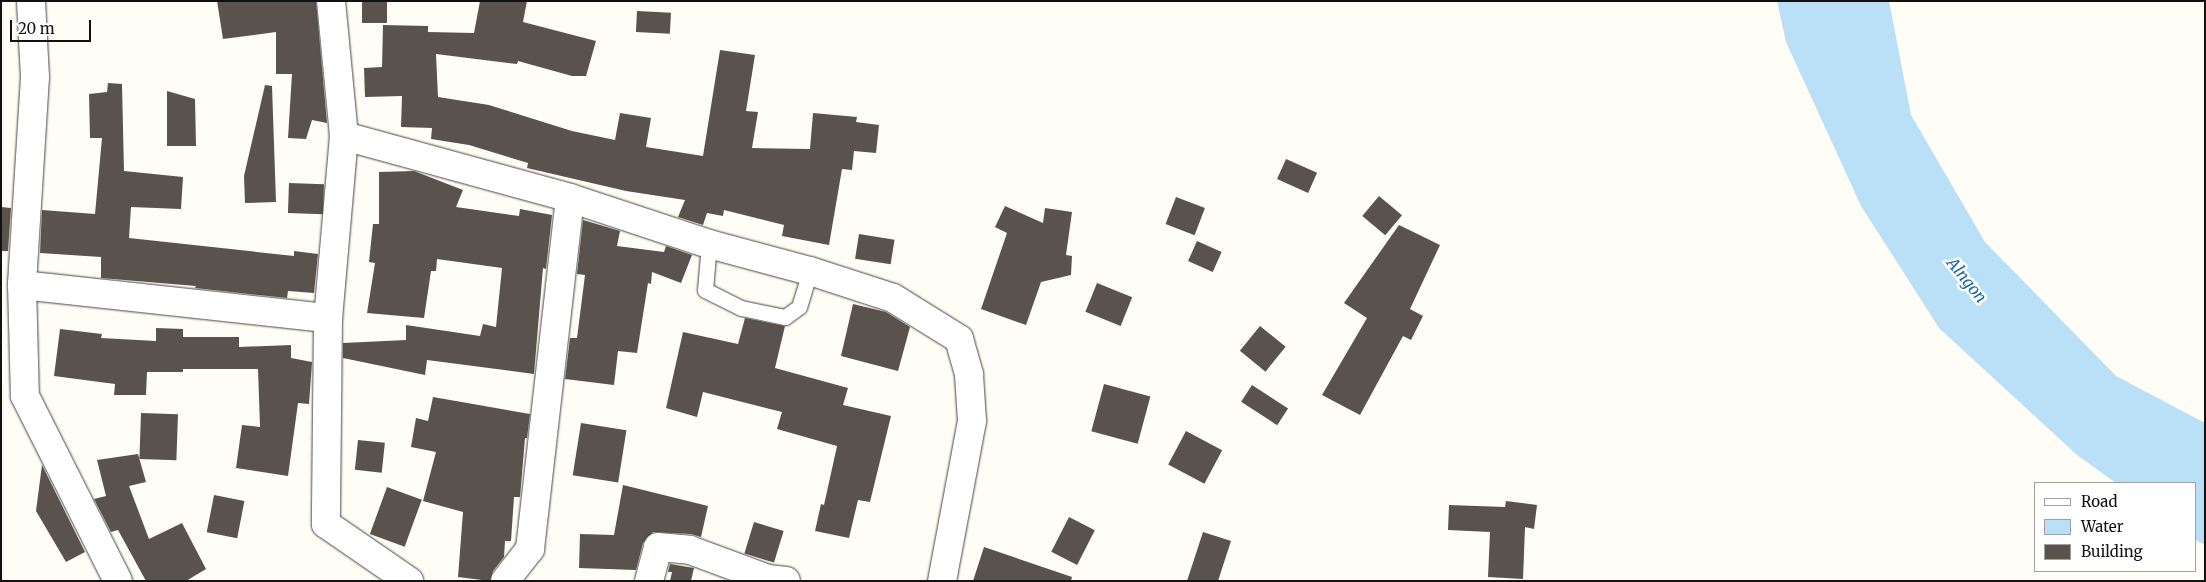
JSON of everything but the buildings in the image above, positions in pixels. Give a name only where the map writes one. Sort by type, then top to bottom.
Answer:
[{"type":"street","points":[[32,1],[34,77],[22,285],[25,396],[118,581]]},
{"type":"street","points":[[331,1],[344,136],[328,318],[326,524],[409,581]]},
{"type":"street","points":[[344,136],[570,198],[709,244],[810,271],[893,298],[960,339],[969,375],[972,421],[942,581]]},
{"type":"street","points":[[505,581],[530,549],[570,198]]},
{"type":"street","points":[[22,285],[328,318]]},
{"type":"street","points":[[649,581],[658,547],[690,550],[774,580]]},
{"type":"lane","points":[[709,244],[705,290],[740,308],[785,317],[799,307],[810,271]]},
{"type":"water","name":"Alngon","points":[[1777,1],[1889,1],[1911,115],[1985,242],[2116,376],[2205,423],[2205,545],[2196,540],[2196,482],[2115,482],[2077,455],[1939,328],[1861,206],[1786,42]]}]
